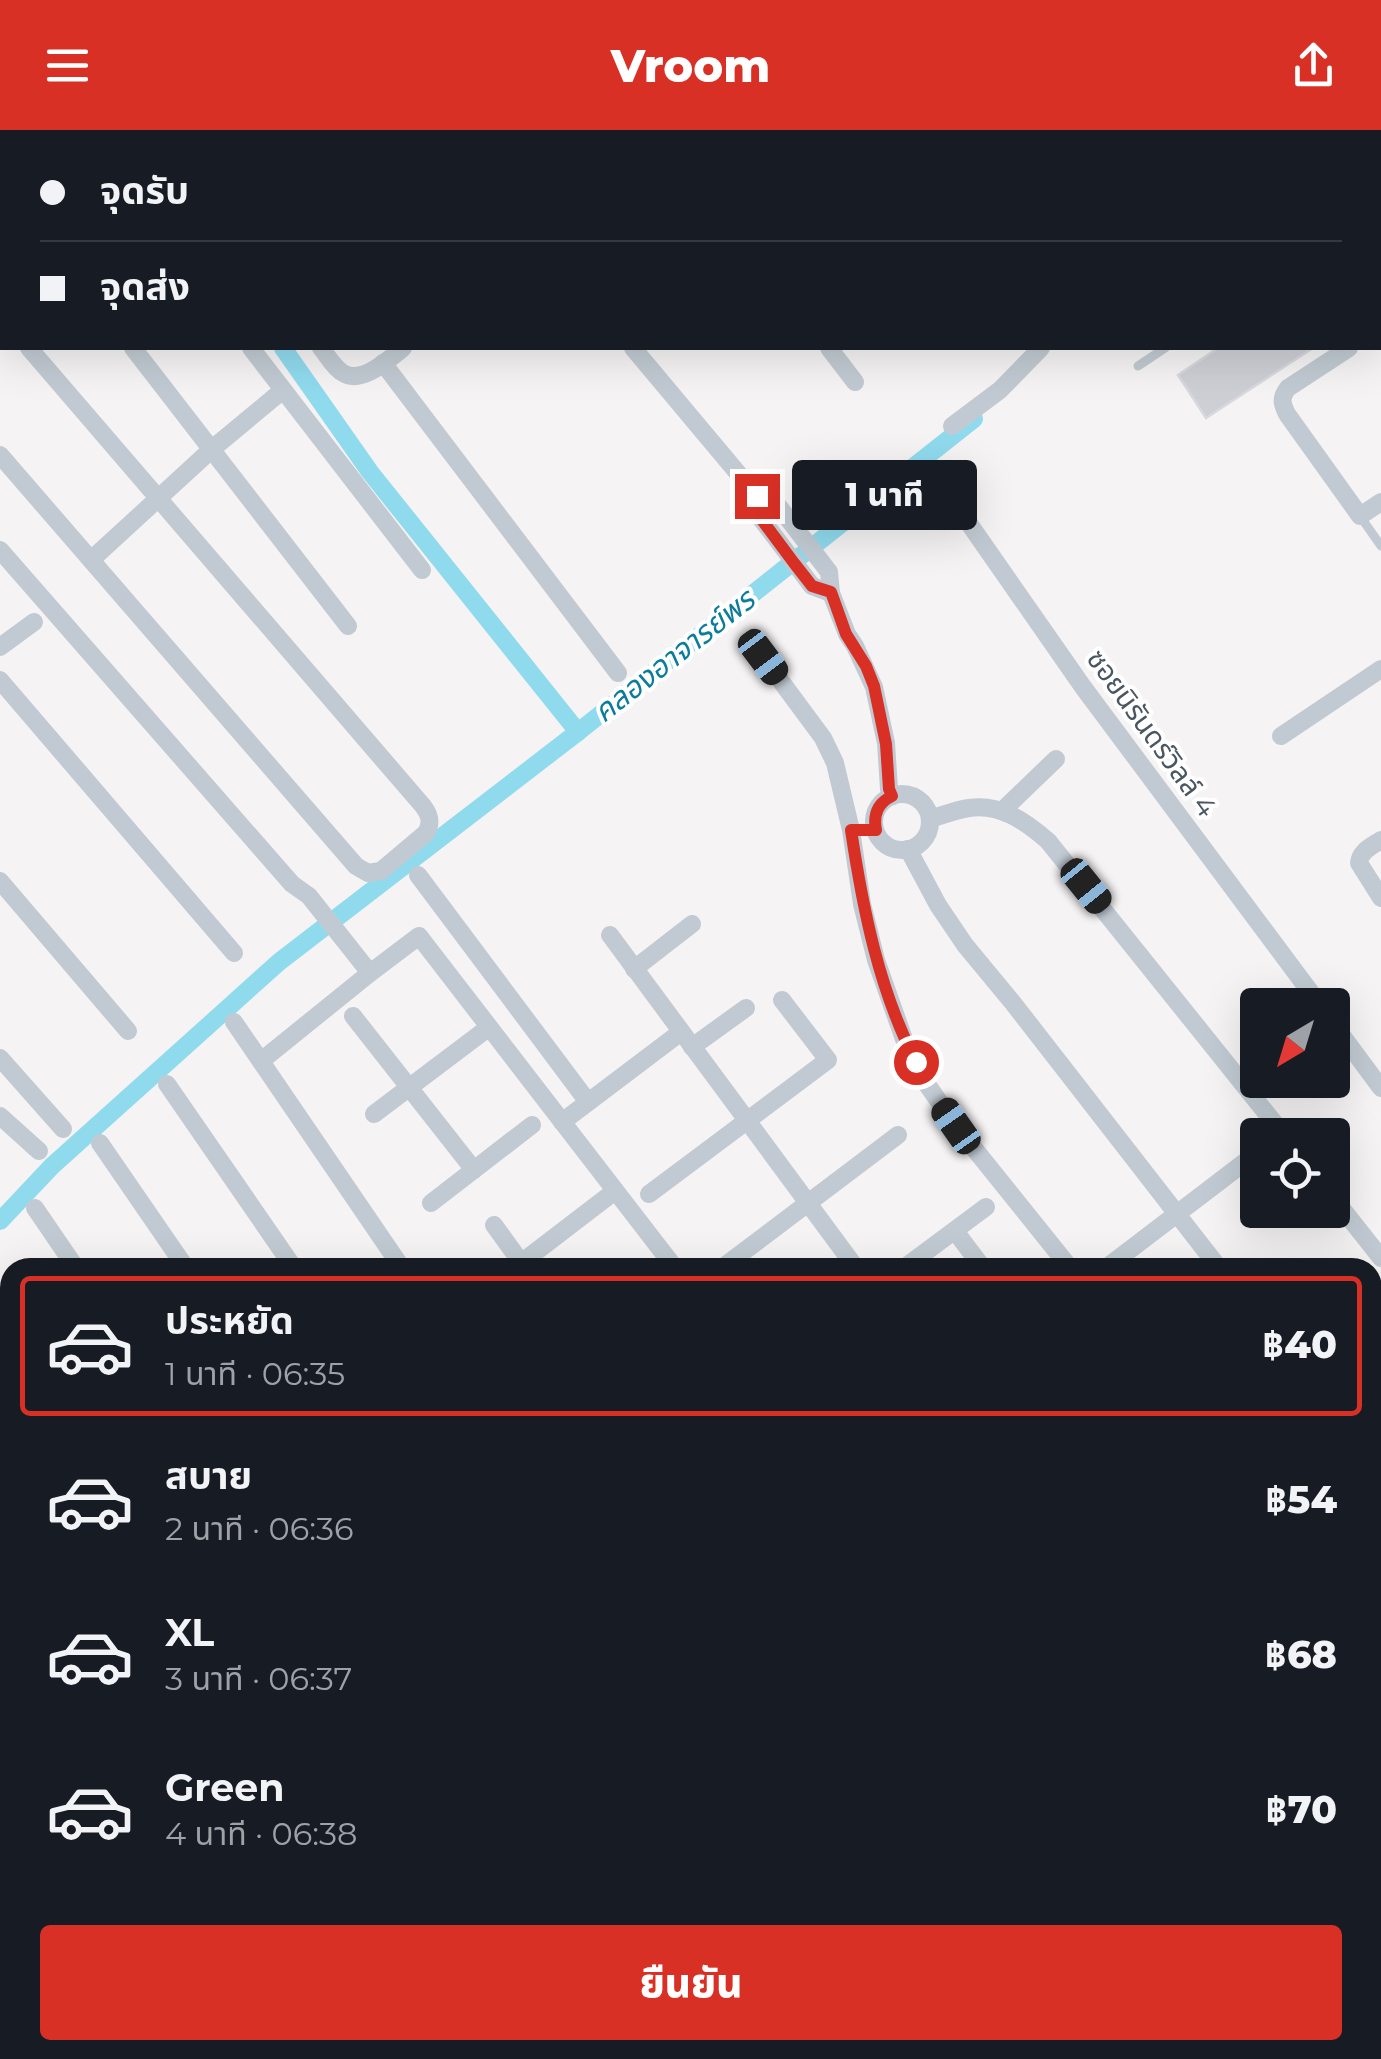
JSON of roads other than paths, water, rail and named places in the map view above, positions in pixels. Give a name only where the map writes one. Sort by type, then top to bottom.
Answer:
[{"type":"street","points":[[0,455],[362,870],[381,870],[426,833],[430,820],[423,806],[32,350]]},
{"type":"street","points":[[135,350],[348,626]]},
{"type":"street","points":[[253,350],[422,570]]},
{"type":"street","points":[[322,350],[349,376],[358,376],[399,350]]},
{"type":"street","points":[[635,350],[757,496],[759,516],[812,586],[831,592],[846,634],[874,686],[892,796]]},
{"type":"street","points":[[831,350],[855,382]]},
{"type":"street","points":[[952,426],[1000,390],[1039,350]]},
{"type":"street","points":[[1346,350],[1288,388],[1282,403],[1360,516],[1381,502]]},
{"type":"street","points":[[383,363],[618,673]]},
{"type":"street","points":[[91,560],[283,390]]},
{"type":"street","name":"ซอยนิรันดร์วิลล์ 4","points":[[944,489],[1082,687],[1307,988]]},
{"type":"street","points":[[0,550],[292,884],[309,896],[370,973]]},
{"type":"street","points":[[0,647],[34,622]]},
{"type":"street","points":[[763,657],[829,749],[839,776],[876,960],[912,1056],[956,1126],[1062,1258]]},
{"type":"street","points":[[1281,736],[1381,669]]},
{"type":"street","points":[[0,680],[234,953]]},
{"type":"street","points":[[1002,810],[1056,759]]},
{"type":"street","points":[[892,796],[917,798],[930,819],[927,835],[908,850],[892,848],[879,838],[876,830],[875,814],[892,796]]},
{"type":"street","points":[[930,819],[972,807],[1002,810],[1036,830],[1061,856],[1269,1118]]},
{"type":"street","points":[[851,830],[876,830]]},
{"type":"street","points":[[1381,840],[1366,850],[1358,863],[1381,898]]},
{"type":"street","points":[[908,850],[965,945],[1212,1258]]},
{"type":"street","points":[[418,875],[588,1102]]},
{"type":"street","points":[[0,881],[128,1031]]},
{"type":"street","points":[[634,968],[692,924]]},
{"type":"street","points":[[610,935],[848,1258]]},
{"type":"street","points":[[261,1060],[419,936],[667,1258]]},
{"type":"street","points":[[649,1194],[828,1060],[782,1000]]},
{"type":"street","points":[[562,1122],[686,1039],[746,1008]]},
{"type":"street","points":[[354,1016],[474,1170]]},
{"type":"street","points":[[234,1022],[395,1258]]},
{"type":"street","points":[[374,1114],[488,1028]]},
{"type":"street","points":[[1350,1046],[1381,1088]]},
{"type":"street","points":[[0,1058],[63,1129]]},
{"type":"street","points":[[167,1084],[287,1258]]},
{"type":"street","points":[[1,1119],[39,1151]]},
{"type":"street","points":[[431,1203],[532,1125]]},
{"type":"street","points":[[735,1258],[898,1135]]},
{"type":"street","points":[[100,1143],[179,1258]]},
{"type":"street","points":[[1119,1258],[1240,1165]]},
{"type":"street","points":[[532,1258],[615,1191]]},
{"type":"street","points":[[918,1258],[986,1207]]},
{"type":"street","points":[[35,1208],[69,1258]]},
{"type":"street","points":[[1350,1219],[1381,1258]]},
{"type":"street","points":[[494,1224],[518,1258]]},
{"type":"street","points":[[955,1231],[975,1258]]},
{"type":"lane","points":[[1138,366],[1162,350]]},
{"type":"lane","points":[[1360,516],[1381,546]]},
{"type":"waterway","name":"คลองอาจารย์พร","points":[[284,350],[370,472],[578,732],[974,419]]},
{"type":"waterway","points":[[0,1221],[52,1166],[279,962],[578,732]]}]
